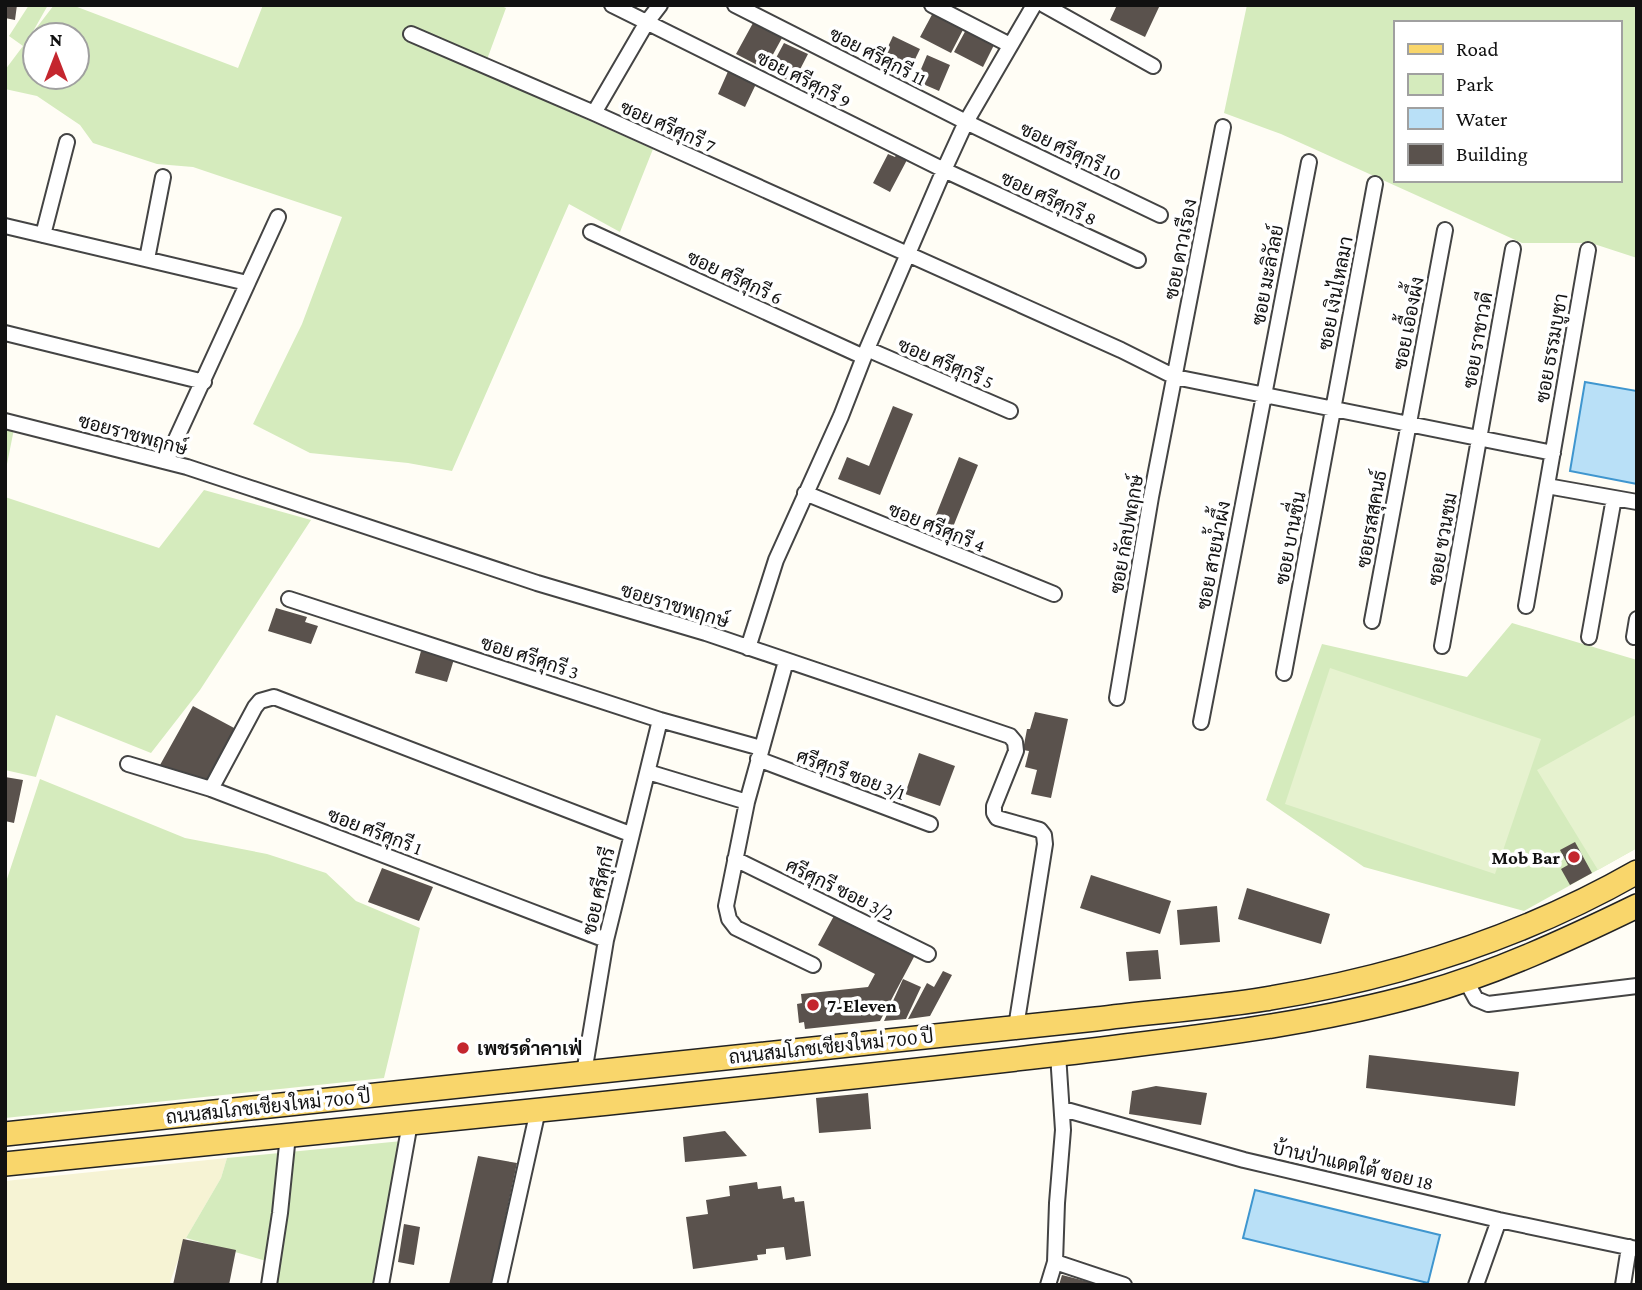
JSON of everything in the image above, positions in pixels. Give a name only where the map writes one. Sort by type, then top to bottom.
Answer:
[{"type":"main road","name":"ถนนสมโภชเชียงใหม่ 700 ปี","points":[[5,1134],[1265,999],[1357,980],[1456,952],[1524,926],[1612,887],[1637,872]]},
{"type":"main road","name":"ถนนสมโภชเชียงใหม่ 700 ปี","points":[[5,1164],[1058,1055],[1193,1038],[1313,1019],[1421,994],[1566,941],[1637,906]]},
{"type":"street","name":"ซอย ศรีศุกรี 9","points":[[612,5],[944,170]]},
{"type":"street","points":[[594,113],[647,22],[660,5]]},
{"type":"street","name":"ซอย ศรีศุกรี 11","points":[[734,5],[966,122]]},
{"type":"street","points":[[932,5],[1010,45]]},
{"type":"street","points":[[748,648],[770,575],[841,416],[865,353],[944,170],[966,122],[1034,5]]},
{"type":"street","points":[[1044,5],[1153,66]]},
{"type":"street","name":"ซอย ศรีศุกรี 7","points":[[411,34],[594,113],[1121,350],[1175,377],[1553,453]]},
{"type":"street","name":"ซอย ศรีศุกรี 10","points":[[966,122],[1160,215]]},
{"type":"street","name":"ซอย ดาวเรือง","points":[[1175,377],[1223,127]]},
{"type":"street","points":[[43,235],[67,142]]},
{"type":"street","name":"ซอย มะลิวัลย์","points":[[1263,395],[1309,162]]},
{"type":"street","name":"ซอย ศรีศุกรี 8","points":[[944,170],[1138,260]]},
{"type":"street","points":[[147,259],[163,177]]},
{"type":"street","name":"ซอย เงินไหลมา","points":[[1333,409],[1375,184]]},
{"type":"street","points":[[166,461],[278,217]]},
{"type":"street","points":[[5,226],[247,283]]},
{"type":"street","name":"ซอย เอื้องผึ้ง","points":[[1408,424],[1445,230]]},
{"type":"street","name":"ซอย ศรีศุกรี 6","points":[[591,232],[865,353]]},
{"type":"street","name":"ซอย ราชาวดี","points":[[1479,438],[1513,249]]},
{"type":"street","name":"ซอย ธรรมบูชา","points":[[1526,606],[1588,250]]},
{"type":"street","points":[[5,333],[204,382]]},
{"type":"street","name":"ซอย ศรีศุกรี 5","points":[[865,353],[1010,411]]},
{"type":"street","name":"ซอย กัลปพฤกษ์","points":[[1117,698],[1151,497],[1175,377]]},
{"type":"street","name":"ซอย สายน้ำผึ้ง","points":[[1200,722],[1263,395]]},
{"type":"street","name":"ซอย บานชื่น","points":[[1284,673],[1333,409]]},
{"type":"street","name":"ซอยราชพฤกษ์","points":[[5,421],[166,461],[537,583],[706,633],[1013,738],[1016,751],[994,806],[994,813],[997,818],[1040,830],[1045,844],[1016,1027]]},
{"type":"street","name":"ซอยรสสุคนธ์","points":[[1372,621],[1408,424]]},
{"type":"street","name":"ซอย ชวนชม","points":[[1442,646],[1479,438]]},
{"type":"street","points":[[1547,486],[1637,502]]},
{"type":"street","name":"ซอย ศรีศุกรี 4","points":[[805,493],[1054,594]]},
{"type":"street","points":[[1589,637],[1614,498]]},
{"type":"street","name":"ซอย ศรีศุกรี 3","points":[[289,599],[759,754]]},
{"type":"street","points":[[1634,637],[1637,619]]},
{"type":"street","points":[[786,661],[747,802],[726,905],[729,919],[737,928],[813,965]]},
{"type":"street","points":[[211,789],[255,707],[260,701],[274,697],[630,834]]},
{"type":"street","name":"ซอย ศรีศุกรี","points":[[584,1073],[606,940],[660,720]]},
{"type":"street","name":"ศรีศุกรี ซอย 3/1","points":[[759,754],[930,824]]},
{"type":"street","name":"ซอย ศรีศุกรี 1","points":[[128,764],[211,789],[606,940]]},
{"type":"street","points":[[648,772],[747,802]]},
{"type":"street","name":"ศรีศุกรี ซอย 3/2","points":[[735,859],[928,954]]},
{"type":"street","points":[[1465,979],[1476,999],[1488,1003],[1637,986]]},
{"type":"street","points":[[1048,1285],[1055,1262],[1063,1109],[1058,1055]]},
{"type":"street","name":"บ้านป่าแดดใต้ ซอย 18","points":[[1063,1109],[1244,1160],[1499,1220],[1633,1248]]},
{"type":"street","points":[[499,1285],[538,1110]]},
{"type":"street","points":[[381,1285],[410,1123]]},
{"type":"street","points":[[269,1285],[288,1135]]},
{"type":"street","points":[[1476,1285],[1499,1220]]},
{"type":"street","points":[[1623,1285],[1633,1248]]},
{"type":"street","points":[[1055,1262],[1124,1285]]},
{"type":"shaded area","points":[[227,1158],[221,1178],[186,1238],[169,1285],[5,1285],[5,1181]]},
{"type":"green space","points":[[29,5],[48,5],[39,21],[21,21],[21,45],[9,36]]},
{"type":"green space","points":[[54,5],[72,5],[238,68],[263,5],[499,5],[506,8],[482,73],[653,149],[620,232],[569,204],[452,471],[408,463],[310,453],[253,424],[302,324],[342,217],[193,167],[157,164],[93,143],[80,125],[37,96],[5,89],[5,70],[21,49],[21,91],[91,91],[91,21],[42,21]]},
{"type":"green space","points":[[1247,5],[1637,5],[1637,258],[1591,243],[1522,243],[1281,134],[1224,113]]},
{"type":"green space","points":[[5,427],[14,429],[5,474]]},
{"type":"green space","points":[[204,490],[311,520],[200,690],[151,753],[56,715],[36,777],[5,770],[5,497],[159,548]]},
{"type":"green space","points":[[1512,623],[1637,660],[1637,848],[1524,911],[1364,867],[1266,800],[1322,644],[1467,677]]},
{"type":"green space","points":[[1330,668],[1541,739],[1495,874],[1285,804]]},
{"type":"green space","points":[[1637,714],[1637,848],[1598,870],[1537,770]]},
{"type":"green space","points":[[40,779],[185,838],[267,854],[326,873],[356,901],[420,928],[384,1078],[5,1118],[5,885]]},
{"type":"green space","points":[[402,1141],[376,1285],[275,1285],[277,1264],[186,1238],[221,1178],[227,1158]]},
{"type":"water","points":[[1585,382],[1637,391],[1637,484],[1570,471]]},
{"type":"water","points":[[1255,1190],[1440,1235],[1428,1283],[1243,1238]]},
{"type":"building","points":[[5,5],[17,5],[15,20],[5,18]]},
{"type":"building","points":[[1117,5],[1160,5],[1145,37],[1110,20]]},
{"type":"building","points":[[935,9],[966,24],[951,53],[920,37]]},
{"type":"building","points":[[753,23],[782,38],[765,69],[736,54]]},
{"type":"building","points":[[968,26],[996,41],[983,67],[954,52]]},
{"type":"building","points":[[893,36],[920,49],[905,80],[878,68]]},
{"type":"building","points":[[784,43],[808,54],[793,83],[769,71]]},
{"type":"building","points":[[927,55],[950,65],[939,91],[916,81]]},
{"type":"building","points":[[730,67],[756,84],[745,107],[718,94]]},
{"type":"building","points":[[898,152],[908,158],[890,192],[873,183],[888,154],[895,157]]},
{"type":"building","points":[[893,406],[913,414],[880,495],[838,479],[847,457],[869,466]]},
{"type":"building","points":[[959,457],[978,465],[953,527],[934,520]]},
{"type":"building","points":[[276,608],[307,617],[305,622],[318,626],[311,644],[268,631]]},
{"type":"building","points":[[421,651],[438,656],[439,651],[455,656],[447,682],[415,673]]},
{"type":"building","points":[[193,706],[236,729],[206,782],[160,765]]},
{"type":"building","points":[[1035,712],[1068,719],[1051,798],[1031,794],[1037,770],[1025,767],[1029,751],[1023,750],[1027,729],[1030,729]]},
{"type":"building","points":[[919,753],[955,766],[940,806],[905,794]]},
{"type":"building","points":[[5,777],[23,780],[14,823],[5,821]]},
{"type":"building","name":"Mob Bar","points":[[1575,842],[1592,873],[1570,885],[1561,869],[1568,865],[1560,850]]},
{"type":"building","points":[[382,868],[433,887],[419,921],[368,902]]},
{"type":"building","points":[[1091,875],[1171,901],[1160,934],[1080,908]]},
{"type":"building","points":[[1247,888],[1330,914],[1321,944],[1238,919]]},
{"type":"building","points":[[1217,906],[1220,942],[1180,945],[1177,910]]},
{"type":"building","points":[[835,914],[915,955],[880,1021],[805,1029],[804,1022],[799,1023],[797,1004],[802,1003],[801,994],[868,987],[875,974],[818,945]]},
{"type":"building","points":[[1158,950],[1161,979],[1129,981],[1126,952]]},
{"type":"building","points":[[943,971],[952,975],[930,1016],[908,1019],[927,983],[934,987]]},
{"type":"building","points":[[903,979],[921,987],[906,1019],[884,1021]]},
{"type":"building","points":[[1369,1055],[1519,1072],[1515,1106],[1366,1088]]},
{"type":"building","points":[[1156,1086],[1207,1093],[1201,1125],[1129,1114],[1132,1091]]},
{"type":"building","points":[[868,1093],[871,1129],[819,1133],[816,1098]]},
{"type":"building","points":[[725,1131],[747,1156],[685,1162],[683,1137]]},
{"type":"building","points":[[478,1156],[517,1163],[491,1285],[449,1285]]},
{"type":"building","points":[[757,1182],[758,1189],[781,1186],[783,1199],[794,1197],[795,1202],[804,1201],[811,1256],[786,1260],[784,1247],[766,1249],[766,1254],[757,1255],[758,1260],[693,1269],[686,1217],[708,1214],[706,1200],[730,1196],[729,1186]]},
{"type":"building","points":[[404,1224],[420,1227],[414,1265],[398,1262]]},
{"type":"building","points":[[183,1239],[236,1250],[229,1285],[173,1285]]},
{"type":"building","points":[[1062,1275],[1097,1284],[1097,1285],[1059,1285]]},
{"type":"place","name":"Mob Bar","points":[[1574,857]]},
{"type":"place","name":"7-Eleven","points":[[813,1005]]},
{"type":"place","name":"เพชรดำคาเฟ่","points":[[463,1048]]}]
